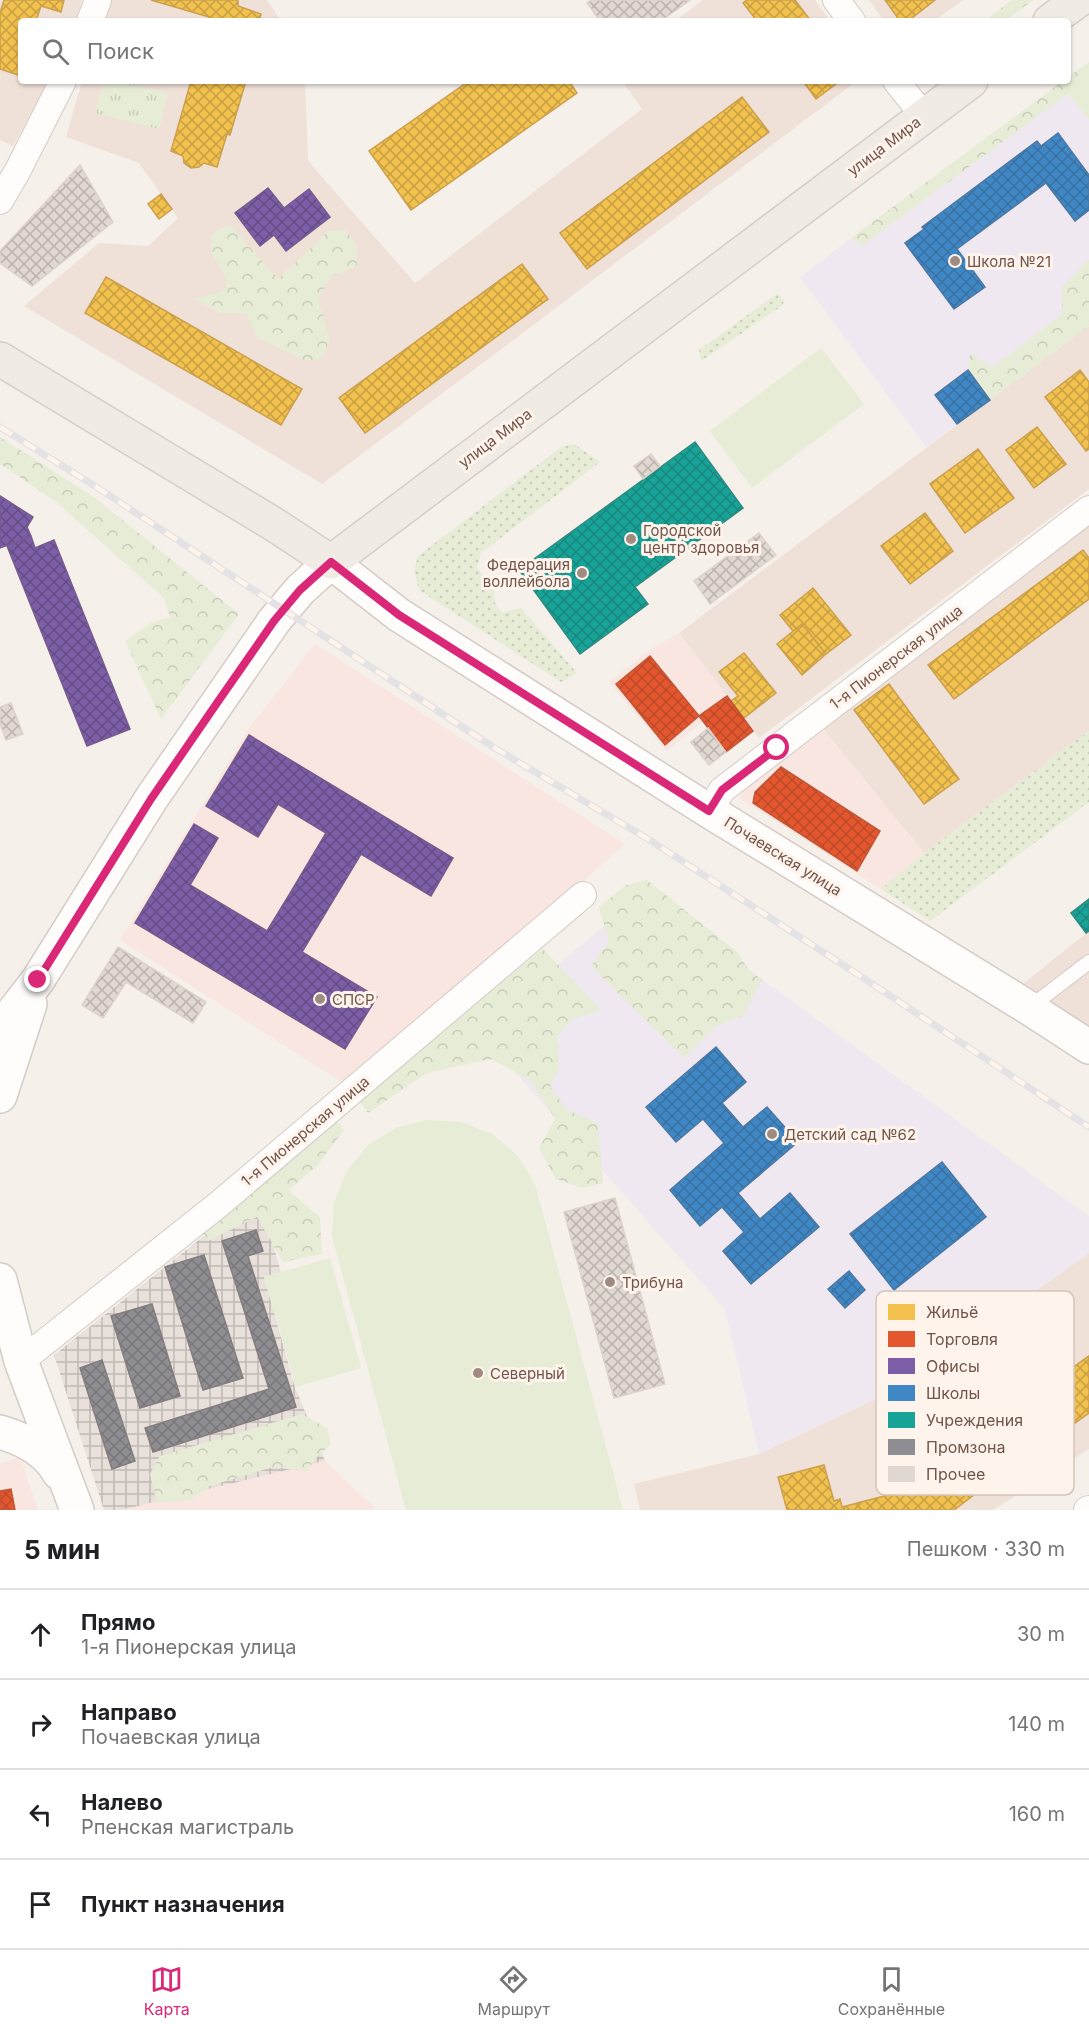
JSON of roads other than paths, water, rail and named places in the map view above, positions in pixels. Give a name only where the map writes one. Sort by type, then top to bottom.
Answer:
[{"type":"main road","points":[[1054,18],[1078,0]]},
{"type":"main road","name":"улица Мира","points":[[331,562],[967,84]]},
{"type":"main road","points":[[0,358],[265,519],[331,562],[300,590],[274,621],[151,799],[38,980],[0,1029]]},
{"type":"main road","name":"Почаевская улица","points":[[331,562],[399,615],[1089,1047]]},
{"type":"main road","points":[[0,1096],[38,980]]},
{"type":"main road","points":[[0,1280],[21,1361],[74,1503]]},
{"type":"main road","points":[[0,1432],[30,1443],[53,1462],[74,1503]]},
{"type":"street","points":[[91,18],[98,0]]},
{"type":"street","points":[[836,0],[850,18]]},
{"type":"street","points":[[0,201],[61,84]]},
{"type":"street","points":[[898,84],[924,116]]},
{"type":"street","name":"1-я Пионерская улица","points":[[709,811],[722,790],[1089,509]]},
{"type":"street","name":"1-я Пионерская улица","points":[[21,1361],[219,1204],[583,895]]},
{"type":"lane","points":[[1029,1008],[1089,962]]},
{"type":"railway","points":[[0,427],[98,488],[493,747],[648,839],[1089,1127]]},
{"type":"place","name":"Школа №21","points":[[955,261]]},
{"type":"place","name":"Городской центр здоровья","points":[[631,539]]},
{"type":"place","name":"Федерация воллейбола","points":[[582,573]]},
{"type":"place","name":"СПСР","points":[[320,999]]},
{"type":"place","name":"Детский сад №62","points":[[772,1134]]},
{"type":"place","name":"Трибуна","points":[[610,1282]]},
{"type":"place","name":"Северный","points":[[478,1373]]}]
